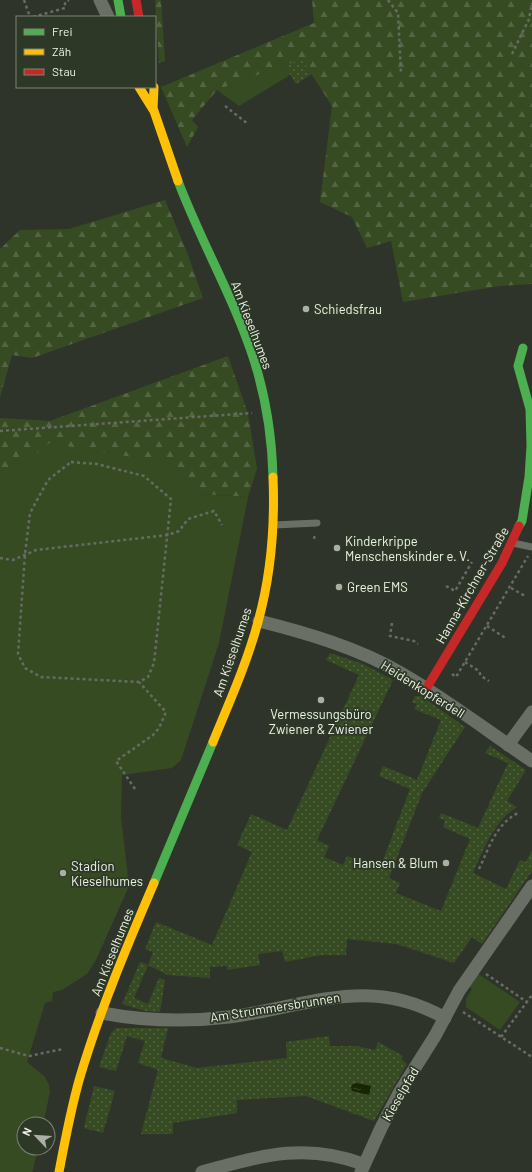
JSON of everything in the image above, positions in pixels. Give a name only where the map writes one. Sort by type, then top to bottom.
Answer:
[{"type":"street","points":[[100,0],[108,16]]},
{"type":"street","points":[[118,0],[121,16]]},
{"type":"street","points":[[136,0],[139,16]]},
{"type":"street","name":"Am Kieselhumes","points":[[59,1172],[70,1113],[83,1067],[102,1013],[251,646],[266,586],[274,526],[274,468],[266,412],[255,368],[232,304],[186,201],[153,109],[141,94],[139,88]]},
{"type":"street","name":"Am Kieselhumes","points":[[153,109],[154,88]]},
{"type":"street","name":"Hanna-Kirchner-Straße","points":[[426,689],[513,543],[522,521],[530,467],[530,412],[526,391],[518,366],[523,348]]},
{"type":"street","name":"Heidenkopferdell","points":[[258,621],[298,632],[367,656],[401,673],[532,761]]},
{"type":"street","points":[[508,745],[532,712]]},
{"type":"street","points":[[445,1018],[459,991],[532,886]]},
{"type":"street","name":"Am Strummersbrunnen","points":[[102,1013],[146,1020],[206,1019],[230,1017],[320,998],[366,996],[411,1003],[445,1018]]},
{"type":"street","name":"Kieselpfad","points":[[362,1168],[400,1093],[445,1018]]},
{"type":"street","points":[[202,1172],[262,1157],[304,1151],[332,1155],[362,1168]]},
{"type":"lane","points":[[274,526],[316,523]]},
{"type":"lane","points":[[513,543],[532,547]]},
{"type":"path","points":[[24,0],[30,16]]},
{"type":"path","points":[[37,16],[65,8],[65,2],[69,0]]},
{"type":"path","points":[[388,0],[398,13],[401,73]]},
{"type":"path","points":[[512,54],[529,19],[532,3]]},
{"type":"path","points":[[225,106],[248,124]]},
{"type":"path","points":[[0,431],[266,412]]},
{"type":"path","points":[[71,462],[97,464],[144,476],[171,499],[168,535],[154,663],[148,677],[138,682],[40,677],[24,668],[18,654],[25,554],[30,513],[48,480],[71,462]]},
{"type":"path","points":[[0,558],[13,560],[36,550],[168,535],[179,532],[188,520],[214,511],[222,525]]},
{"type":"path","points":[[314,539],[315,534]]},
{"type":"path","points":[[446,586],[455,592],[472,562]]},
{"type":"path","points":[[511,588],[525,596]]},
{"type":"path","points":[[392,623],[390,636],[414,641],[418,644]]},
{"type":"path","points":[[487,626],[507,639]]},
{"type":"path","points":[[465,662],[479,671],[481,676],[488,681]]},
{"type":"path","points":[[135,789],[116,761],[153,735],[159,728],[166,712],[138,682]]},
{"type":"path","points":[[479,869],[497,831],[510,817],[520,812]]},
{"type":"path","points":[[476,967],[527,1002]]},
{"type":"path","points":[[501,1037],[532,995]]},
{"type":"path","points":[[452,1005],[532,1057]]},
{"type":"path","points":[[0,1048],[29,1056],[63,1050]]},
{"type":"green space","points":[[155,0],[161,0],[165,61],[159,63]]},
{"type":"green space","points":[[312,0],[532,0],[532,284],[499,286],[403,302],[391,241],[367,248],[352,217],[320,202],[332,106],[302,59],[217,90],[192,120],[198,127],[187,147],[161,87],[314,23]]},
{"type":"green space","points":[[302,59],[312,74],[296,84],[284,65]]},
{"type":"green space","points":[[284,65],[290,75],[239,106],[217,90]]},
{"type":"green space","points":[[165,200],[187,252],[203,298],[32,358],[12,355],[0,397],[0,249],[20,230],[69,229]]},
{"type":"green space","points":[[228,356],[248,414],[257,469],[248,497],[200,494],[173,464],[6,480],[0,484],[0,418],[50,421]]},
{"type":"green space","name":"Stadion Kieselhumes","points":[[49,443],[173,464],[200,494],[248,497],[219,643],[181,760],[172,768],[122,775],[121,817],[129,886],[96,960],[87,974],[62,990],[53,992],[52,1001],[45,1003],[27,1062],[45,1077],[49,1085],[50,1092],[45,1116],[16,1116],[16,1156],[36,1156],[32,1172],[0,1172],[0,484]]},
{"type":"green space","points":[[330,653],[363,664],[393,680],[317,840],[329,846],[324,857],[343,865],[347,856],[380,868],[410,789],[379,776],[383,766],[417,780],[441,720],[414,709],[417,704],[412,702],[415,696],[421,696],[465,727],[422,793],[389,878],[400,883],[396,893],[441,911],[470,839],[443,827],[445,820],[439,818],[441,813],[478,828],[508,763],[485,753],[490,746],[526,770],[507,801],[517,807],[495,828],[473,873],[506,889],[520,860],[526,862],[532,850],[532,871],[482,944],[472,937],[454,963],[397,944],[347,939],[346,955],[321,955],[285,962],[282,951],[258,954],[260,965],[227,970],[227,966],[210,967],[210,978],[168,975],[148,965],[153,952],[145,949],[156,922],[212,945],[252,852],[237,845],[251,814],[287,830],[359,675],[326,660]]},
{"type":"green space","points":[[140,962],[148,965],[134,998],[148,1004],[159,978],[165,980],[160,1012],[145,1011],[122,1004]]},
{"type":"green space","points":[[477,973],[520,1002],[500,1030],[466,1007],[466,999],[472,989],[468,986]]},
{"type":"green space","points":[[116,1028],[168,1028],[161,1058],[197,1068],[287,1058],[286,1042],[329,1036],[330,1046],[356,1046],[375,1050],[378,1042],[403,1056],[401,1059],[407,1064],[374,1121],[306,1096],[237,1100],[237,1113],[173,1123],[173,1134],[141,1134],[158,1070],[138,1063],[145,1041],[127,1036],[116,1071],[99,1067],[111,1033]]},
{"type":"green space","points":[[94,1086],[115,1091],[103,1133],[84,1128]]},
{"type":"water","points":[[357,1083],[371,1086],[369,1095],[352,1091],[351,1087],[353,1084]]},
{"type":"traffic: fast","points":[[118,0],[121,16]]},
{"type":"traffic: fast","points":[[178,181],[237,314],[254,360],[268,418],[273,477]]},
{"type":"traffic: fast","points":[[519,526],[522,521],[529,477],[531,446],[530,409],[518,366],[523,348]]},
{"type":"traffic: fast","points":[[154,883],[213,742]]},
{"type":"traffic: slow","points":[[140,88],[154,111],[178,181]]},
{"type":"traffic: slow","points":[[153,109],[154,88]]},
{"type":"traffic: slow","points":[[213,742],[243,668],[258,622],[266,586],[273,532],[273,477]]},
{"type":"traffic: slow","points":[[59,1172],[74,1100],[96,1027],[114,978],[154,883]]},
{"type":"traffic: jam","points":[[136,0],[139,16]]},
{"type":"traffic: jam","points":[[426,689],[502,563],[519,526]]},
{"type":"place","name":"Schiedsfrau","points":[[306,309]]},
{"type":"place","name":"Kinderkrippe Menschenskinder e. V.","points":[[337,548]]},
{"type":"place","name":"Green EMS","points":[[339,587]]},
{"type":"place","name":"Vermessungsbüro Zwiener & Zwiener","points":[[321,700]]},
{"type":"place","name":"Hansen & Blum","points":[[446,863]]},
{"type":"place","name":"Stadion Kieselhumes","points":[[63,873]]}]
